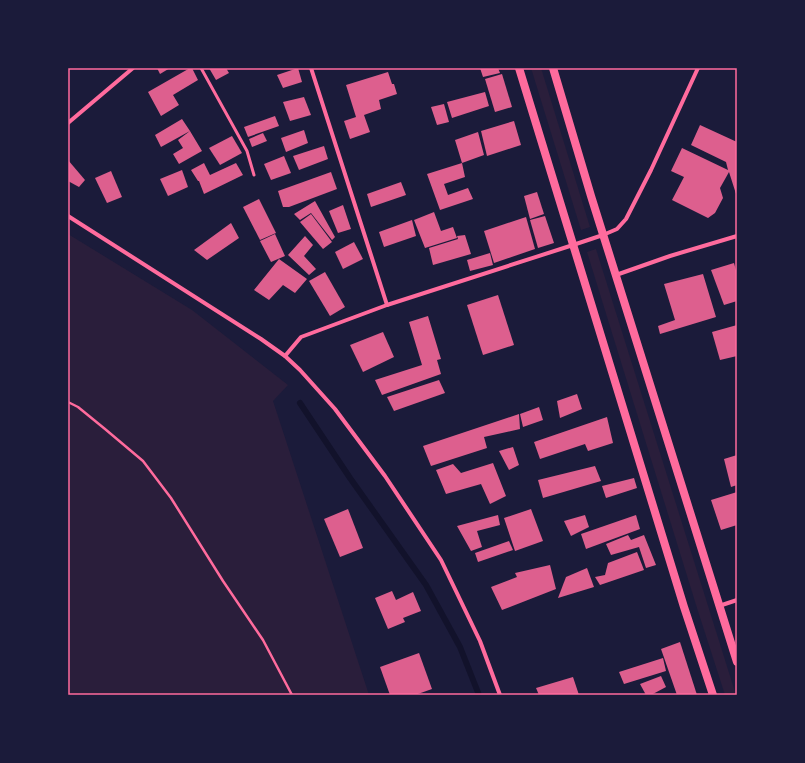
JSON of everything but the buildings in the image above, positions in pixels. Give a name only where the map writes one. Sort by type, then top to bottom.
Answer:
[{"type":"main road","points":[[519,68],[684,607],[713,695]]},
{"type":"main road","points":[[553,68],[603,235],[737,662]]},
{"type":"street","points":[[68,123],[133,68]]},
{"type":"street","points":[[311,68],[387,305]]},
{"type":"street","points":[[285,356],[301,337],[387,305],[603,235],[617,228],[626,219],[651,170],[698,68]]},
{"type":"street","points":[[68,216],[262,339],[285,356],[300,370],[335,409],[385,476],[441,560],[480,641],[500,695]]},
{"type":"street","points":[[616,275],[670,256],[737,236]]},
{"type":"street","points":[[719,606],[737,600]]},
{"type":"lane","points":[[201,68],[247,152],[254,175]]},
{"type":"path","points":[[68,402],[78,407],[100,424],[143,461],[171,498],[223,581],[263,640],[292,695]]},
{"type":"shaded area","points":[[531,68],[541,68],[590,227],[581,230]]},
{"type":"shaded area","points":[[68,234],[192,310],[288,385],[273,401],[369,695],[68,695]]},
{"type":"shaded area","points":[[596,249],[736,695],[725,695],[697,608],[587,252]]},
{"type":"waterway","points":[[300,403],[350,478],[426,585],[460,647],[479,695]]}]
